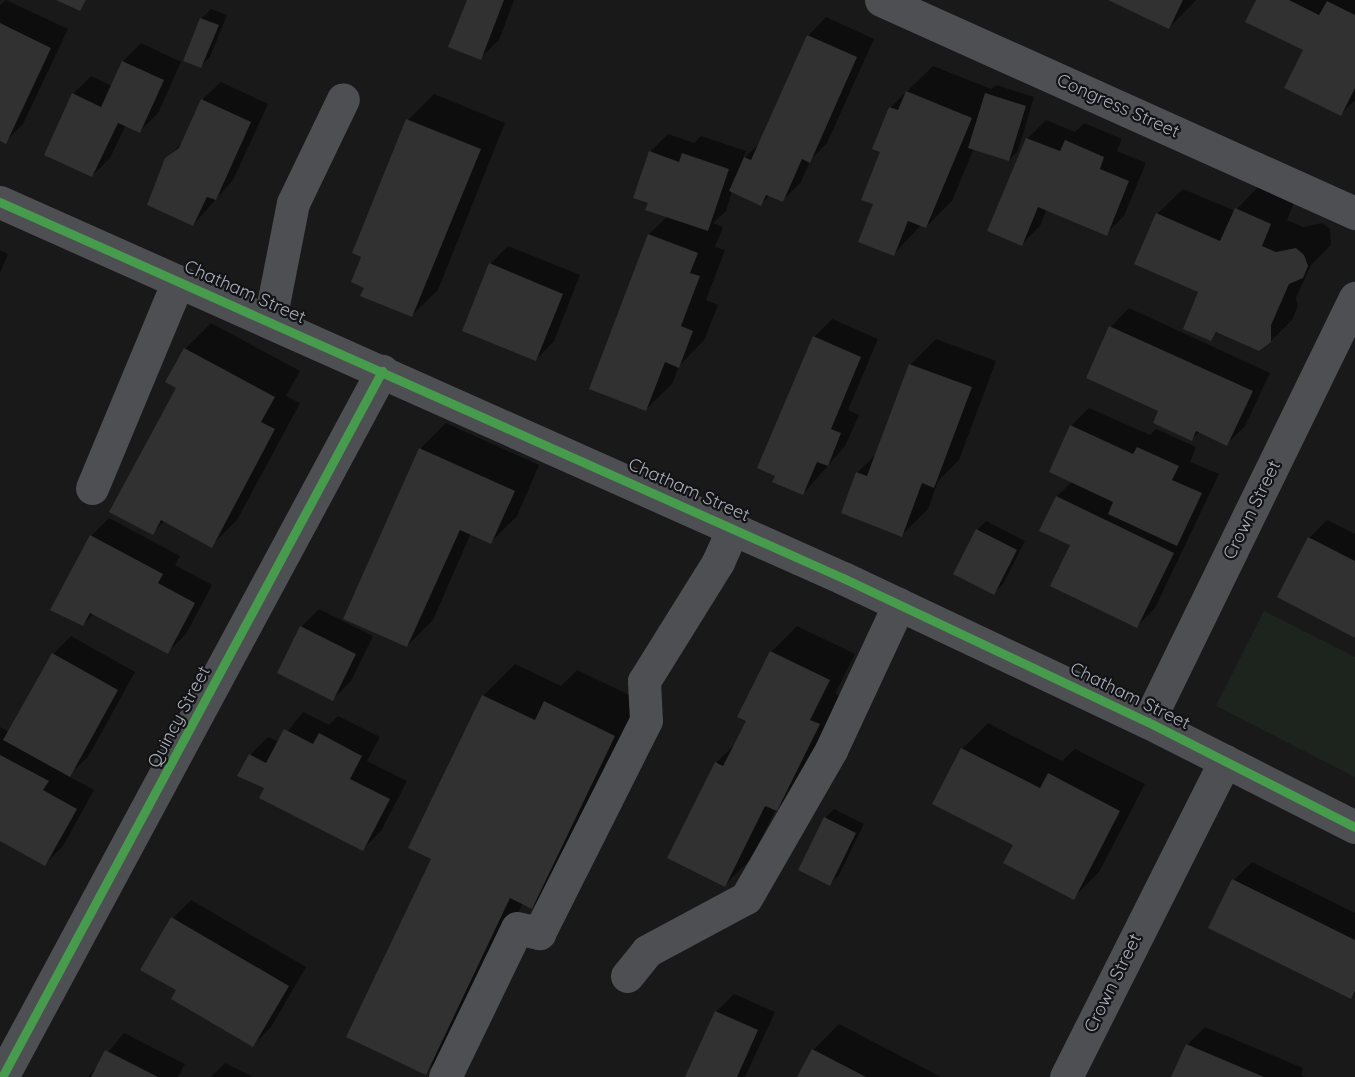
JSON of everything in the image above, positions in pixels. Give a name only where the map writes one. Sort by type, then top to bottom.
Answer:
[{"type":"street","name":"Congress Street","points":[[881,0],[1355,213]]},
{"type":"street","points":[[270,320],[293,203],[343,99]]},
{"type":"street","name":"Chatham Street","points":[[0,202],[270,320],[899,604],[1148,722],[1355,827]]},
{"type":"street","points":[[92,488],[178,281]]},
{"type":"street","name":"Crown Street","points":[[1148,722],[1355,298]]},
{"type":"street","name":"Quincy Street","points":[[2,1077],[382,371]]},
{"type":"street","points":[[445,1077],[517,928],[539,933],[646,720],[644,681],[718,562],[733,528]]},
{"type":"street","points":[[627,976],[647,951],[746,898],[831,750],[899,604]]},
{"type":"street","name":"Crown Street","points":[[1066,1077],[1226,761]]},
{"type":"shaded area","points":[[1264,611],[1355,657],[1355,777],[1216,706]]},
{"type":"building","points":[[56,0],[86,0],[80,11]]},
{"type":"building","points":[[467,0],[504,0],[481,60],[448,47]]},
{"type":"building","points":[[1108,0],[1183,0],[1169,29]]},
{"type":"building","points":[[1256,0],[1289,0],[1319,15],[1327,1],[1355,15],[1355,88],[1341,116],[1284,88],[1303,50],[1245,22]]},
{"type":"building","points":[[200,18],[219,25],[201,68],[183,61]]},
{"type":"building","points":[[0,23],[51,48],[6,144],[0,141]]},
{"type":"building","points":[[807,35],[857,57],[810,163],[802,159],[783,202],[766,195],[761,206],[729,191],[744,157],[751,160]]},
{"type":"building","points":[[122,61],[164,80],[140,133],[118,123],[92,177],[44,155],[72,93],[101,107]]},
{"type":"building","points":[[906,91],[972,118],[926,228],[908,221],[894,256],[858,242],[873,204],[861,200],[880,152],[872,149],[889,107],[898,110]]},
{"type":"building","points":[[985,93],[1026,106],[1009,161],[968,148]]},
{"type":"building","points":[[201,99],[251,122],[216,200],[207,197],[193,226],[147,205],[165,158],[179,148]]},
{"type":"building","points":[[406,119],[481,149],[412,317],[360,296],[364,288],[351,282],[361,257],[352,253]]},
{"type":"building","points":[[1026,138],[1060,151],[1065,140],[1104,157],[1100,169],[1129,181],[1107,236],[1038,207],[1022,246],[987,231]]},
{"type":"building","points":[[649,151],[679,162],[682,153],[729,169],[708,231],[645,210],[648,203],[633,198]]},
{"type":"building","points":[[1235,208],[1271,224],[1262,246],[1276,252],[1296,248],[1304,255],[1308,266],[1303,278],[1289,284],[1271,325],[1271,342],[1259,351],[1216,332],[1211,341],[1183,329],[1198,292],[1134,264],[1156,213],[1220,241]]},
{"type":"building","points":[[648,234],[698,253],[690,273],[700,276],[681,326],[693,331],[679,368],[665,362],[646,411],[589,389]]},
{"type":"building","points":[[489,263],[563,294],[536,361],[462,331]]},
{"type":"building","points":[[1109,326],[1253,391],[1227,446],[1196,431],[1192,441],[1153,423],[1158,411],[1086,378]]},
{"type":"building","points":[[813,336],[861,357],[831,429],[841,433],[828,466],[817,462],[803,495],[772,482],[775,476],[757,468]]},
{"type":"building","points":[[184,348],[275,397],[261,422],[275,429],[212,548],[161,520],[153,535],[109,512],[176,388],[165,382]]},
{"type":"building","points":[[909,364],[972,387],[934,488],[922,483],[902,537],[841,513],[856,472],[867,476]]},
{"type":"building","points":[[1070,425],[1133,454],[1137,447],[1179,466],[1172,480],[1202,493],[1177,546],[1108,514],[1113,502],[1049,472]]},
{"type":"building","points":[[419,448],[515,491],[491,544],[460,530],[407,647],[343,619]]},
{"type":"building","points":[[1056,496],[1174,553],[1137,628],[1050,586],[1070,545],[1039,531]]},
{"type":"building","points":[[976,529],[1017,550],[994,595],[953,574]]},
{"type":"building","points":[[90,535],[163,574],[158,583],[195,603],[168,654],[90,613],[83,626],[50,610]]},
{"type":"building","points":[[1308,537],[1355,561],[1355,638],[1277,597]]},
{"type":"building","points":[[300,626],[356,654],[333,701],[277,673]]},
{"type":"building","points":[[770,651],[830,680],[810,720],[820,724],[777,811],[765,806],[725,887],[667,858],[715,762],[723,766],[746,721],[737,717]]},
{"type":"building","points":[[52,653],[118,690],[70,777],[3,740]]},
{"type":"building","points":[[482,695],[535,720],[544,701],[615,736],[532,909],[510,898],[426,1075],[346,1037],[431,859],[408,848]]},
{"type":"building","points":[[284,729],[313,744],[319,733],[362,756],[350,779],[390,799],[363,851],[259,798],[264,788],[237,776],[249,754],[266,763]]},
{"type":"building","points":[[961,748],[1040,788],[1048,773],[1120,811],[1074,900],[1003,863],[1013,845],[932,804]]},
{"type":"building","points":[[0,755],[49,781],[43,790],[77,809],[45,866],[0,841]]},
{"type":"building","points":[[824,817],[856,833],[830,886],[798,870]]},
{"type":"building","points":[[1232,879],[1355,940],[1355,991],[1351,999],[1208,928]]},
{"type":"building","points":[[171,917],[289,986],[253,1047],[171,999],[176,990],[140,970]]},
{"type":"building","points":[[715,1011],[758,1030],[737,1077],[685,1077]]},
{"type":"building","points":[[1186,1044],[1264,1077],[1171,1077]]},
{"type":"building","points":[[812,1049],[866,1077],[797,1077]]},
{"type":"building","points":[[105,1050],[158,1077],[91,1077]]},
{"type":"cycle path","points":[[0,202],[843,578],[1148,722],[1355,827]]},
{"type":"cycle path","points":[[2,1077],[382,371]]}]
